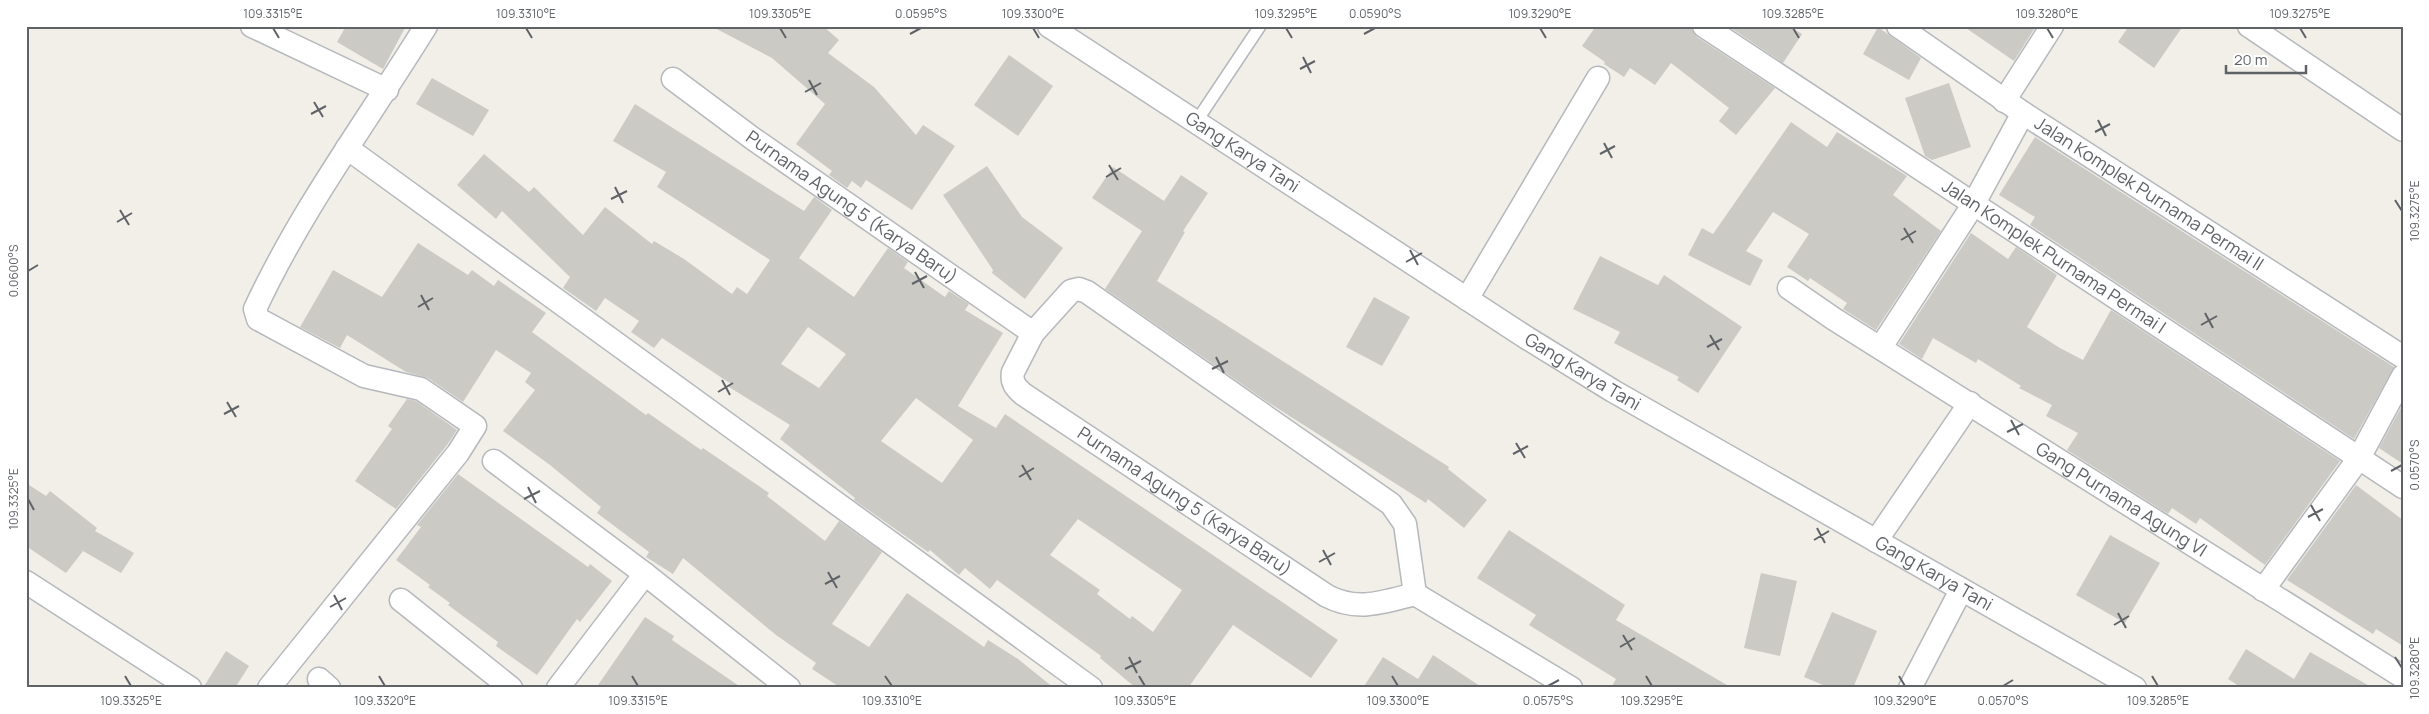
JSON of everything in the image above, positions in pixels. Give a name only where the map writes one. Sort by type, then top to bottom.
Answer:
[{"type":"street","points":[[252,26],[387,90]]},
{"type":"street","points":[[269,688],[458,453],[475,426],[420,389],[364,376],[345,368],[258,319],[256,314],[256,309],[278,261],[346,148],[387,90],[426,26]]},
{"type":"street","name":"Gang Karya Tani","points":[[1049,26],[1466,298],[1613,391],[2135,688]]},
{"type":"street","name":"Jalan Komplek Purnama Permai I","points":[[1704,26],[2403,487]]},
{"type":"street","name":"Jalan Komplek Purnama Permai II","points":[[1898,26],[2013,107],[2403,358]]},
{"type":"street","points":[[1880,347],[1973,205],[2013,107],[2052,26]]},
{"type":"street","points":[[2249,26],[2403,130]]},
{"type":"street","points":[[1466,298],[1598,78]]},
{"type":"street","name":"Purnama Agung 5 (Karya Baru)","points":[[673,79],[752,138],[1033,332]]},
{"type":"street","points":[[346,148],[1091,688]]},
{"type":"street","name":"Gang Purnama Agung VI","points":[[1789,288],[1834,319],[2403,677]]},
{"type":"street","name":"Purnama Agung 5 (Karya Baru)","points":[[1079,289],[1088,292],[1391,504],[1405,524],[1415,594],[1357,606],[1341,603],[1022,394],[1015,387],[1012,379],[1013,372],[1033,332],[1071,291],[1079,289]]},
{"type":"street","points":[[2263,590],[2359,458],[2403,376]]},
{"type":"street","points":[[1876,541],[1970,403]]},
{"type":"street","points":[[494,462],[645,574],[789,688]]},
{"type":"street","points":[[558,688],[645,574]]},
{"type":"street","points":[[26,582],[190,688]]},
{"type":"street","points":[[1910,688],[1961,590]]},
{"type":"street","points":[[1415,594],[1571,688]]},
{"type":"street","points":[[401,600],[511,688]]},
{"type":"lane","points":[[1196,122],[1260,26]]},
{"type":"building","points":[[346,26],[406,26],[383,69],[337,42]]},
{"type":"building","points":[[711,26],[823,26],[839,40],[828,53],[874,87],[916,135],[923,125],[955,146],[912,210],[866,180],[861,188],[852,181],[847,188],[829,175],[832,171],[796,144],[825,104],[772,58]]},
{"type":"building","points":[[1596,26],[1691,26],[1697,37],[1775,88],[1736,135],[1719,121],[1729,108],[1671,63],[1655,85],[1630,68],[1624,77],[1604,64],[1605,62],[1582,46]]},
{"type":"building","points":[[1728,26],[1789,26],[1802,34],[1783,63]]},
{"type":"building","points":[[1963,26],[2036,26],[2014,61]]},
{"type":"building","points":[[2129,26],[2183,26],[2154,68],[2118,42]]},
{"type":"building","points":[[1878,27],[1921,58],[1909,80],[1863,54]]},
{"type":"building","points":[[1009,55],[1053,86],[1018,136],[974,105]]},
{"type":"building","points":[[432,78],[489,110],[473,136],[416,104]]},
{"type":"building","points":[[1949,83],[1971,147],[1932,160],[1925,156],[1905,98]]},
{"type":"building","points":[[635,104],[804,211],[814,197],[832,210],[799,258],[854,297],[888,248],[908,262],[904,268],[945,297],[949,291],[969,304],[965,310],[1003,333],[958,406],[996,428],[1005,414],[1338,640],[1311,678],[1233,625],[1188,688],[1136,688],[1100,658],[1101,656],[997,580],[990,589],[965,568],[959,575],[930,550],[928,552],[854,500],[855,498],[780,439],[790,425],[729,387],[731,384],[662,338],[654,348],[631,332],[639,321],[605,298],[596,311],[563,288],[570,277],[502,211],[496,219],[457,185],[484,154],[529,192],[534,187],[583,235],[605,207],[652,244],[654,241],[684,259],[732,294],[737,287],[747,294],[770,260],[657,187],[666,172],[613,141]],"holes":[[[808,327],[846,354],[819,388],[781,364]],[[916,398],[973,440],[942,483],[881,441]],[[1078,519],[1182,590],[1153,632],[1132,616],[1130,619],[1097,594],[1100,590],[1050,555]]]},
{"type":"building","points":[[1791,122],[1827,147],[1837,132],[1907,176],[1893,195],[1941,231],[1876,330],[1843,309],[1847,303],[1810,278],[1808,281],[1787,267],[1809,234],[1773,212],[1746,251],[1763,260],[1750,286],[1688,255],[1702,228],[1713,234]]},
{"type":"building","points":[[2035,137],[2394,367],[2354,439],[2030,225],[2035,217],[1999,195]]},
{"type":"building","points":[[987,166],[1022,217],[1063,248],[1025,299],[992,273],[993,270],[943,195]]},
{"type":"building","points":[[1113,167],[1164,201],[1181,175],[1208,193],[1183,231],[1185,232],[1157,281],[1449,467],[1448,469],[1487,500],[1464,528],[1428,499],[1426,503],[1266,401],[1105,289],[1142,231],[1092,198]]},
{"type":"building","points":[[1971,233],[2008,259],[2016,247],[2057,275],[2027,327],[2060,348],[2083,360],[2111,310],[2340,461],[2265,565],[2200,518],[2196,524],[2172,508],[2168,514],[2067,450],[2078,433],[2046,416],[2052,405],[2019,388],[2021,386],[1978,359],[1976,363],[1933,338],[1922,359],[1899,344]]},
{"type":"building","points":[[418,243],[468,275],[472,270],[494,286],[498,280],[546,313],[532,332],[646,415],[648,413],[701,450],[703,448],[769,493],[767,496],[825,541],[839,521],[882,552],[832,624],[869,647],[907,593],[984,647],[988,640],[1018,659],[1054,688],[841,688],[812,669],[816,663],[776,635],[683,558],[673,574],[646,557],[649,552],[597,513],[601,507],[550,465],[503,431],[535,390],[525,382],[531,373],[496,350],[463,402],[428,378],[406,372],[347,335],[340,348],[300,327],[333,270],[382,297]]},
{"type":"building","points":[[1600,256],[1658,285],[1664,275],[1742,327],[1698,393],[1677,380],[1679,377],[1614,343],[1620,332],[1573,309]]},
{"type":"building","points":[[1374,297],[1410,317],[1382,366],[1346,347]]},
{"type":"building","points":[[407,399],[416,401],[457,430],[396,509],[355,481],[392,429],[388,426]]},
{"type":"building","points":[[2403,404],[2403,464],[2379,448]]},
{"type":"building","points":[[458,474],[588,567],[590,564],[612,581],[580,622],[577,619],[537,675],[496,646],[498,642],[448,605],[450,603],[428,587],[430,585],[396,560],[421,527],[417,525]]},
{"type":"building","points":[[26,483],[46,496],[50,491],[97,528],[95,531],[134,553],[121,573],[83,551],[66,573],[26,546]]},
{"type":"building","points":[[2356,485],[2403,520],[2403,646],[2376,629],[2373,634],[2287,580]]},
{"type":"building","points":[[1509,530],[1625,605],[1616,620],[1732,688],[1611,688],[1616,679],[1529,625],[1536,615],[1477,578]]},
{"type":"building","points":[[2110,535],[2160,563],[2125,623],[2076,595]]},
{"type":"building","points":[[1761,573],[1797,581],[1780,656],[1744,648]]},
{"type":"building","points":[[1832,612],[1877,631],[1853,688],[1830,688],[1804,677]]},
{"type":"building","points":[[645,617],[674,636],[672,640],[742,688],[596,688]]},
{"type":"building","points":[[2246,649],[2294,679],[2310,652],[2373,688],[2242,688],[2228,679]]},
{"type":"building","points":[[226,651],[249,666],[235,688],[203,688]]},
{"type":"building","points":[[1433,655],[1483,688],[1363,688],[1383,657],[1418,679]]}]
